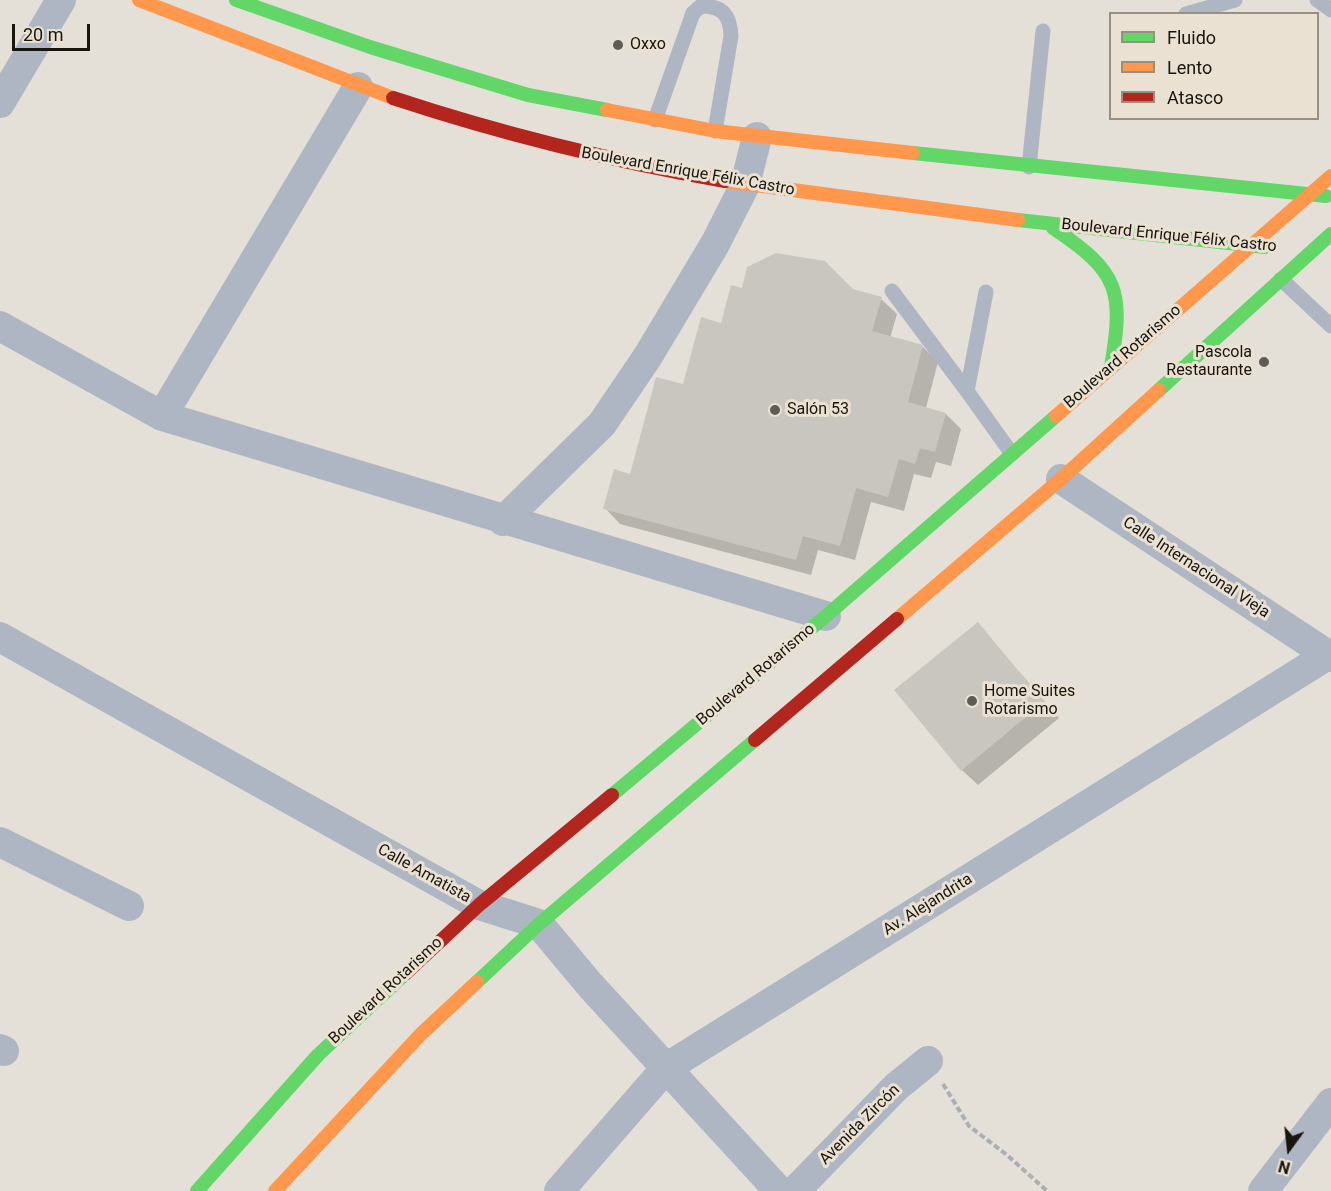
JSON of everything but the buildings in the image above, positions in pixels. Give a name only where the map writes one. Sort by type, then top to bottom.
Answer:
[{"type":"street","points":[[0,103],[61,0]]},
{"type":"street","name":"Boulevard Enrique Félix Castro","points":[[139,0],[358,87],[487,129],[647,167],[745,185],[1046,224],[1252,246],[1331,251]]},
{"type":"street","points":[[236,0],[443,70],[528,94],[715,131],[1029,167],[1331,196]]},
{"type":"street","points":[[257,0],[269,13]]},
{"type":"street","points":[[162,416],[358,87]]},
{"type":"street","points":[[503,521],[602,424],[654,346],[715,244],[745,185],[757,137]]},
{"type":"street","name":"Boulevard Rotarismo","points":[[197,1191],[318,1055],[479,905],[826,616],[1312,195],[1331,176]]},
{"type":"street","points":[[1046,224],[1089,251],[1108,273],[1117,294],[1119,326],[1112,367]]},
{"type":"street","points":[[275,1191],[421,1034],[539,924],[1061,479],[1331,234]]},
{"type":"street","points":[[2,328],[162,416],[503,521],[826,616]]},
{"type":"street","name":"Calle Internacional Vieja","points":[[1061,479],[1330,656]]},
{"type":"street","name":"Calle Amatista","points":[[0,637],[479,905],[539,924]]},
{"type":"street","name":"Av. Alejandrita","points":[[559,1191],[666,1068],[1330,656]]},
{"type":"street","points":[[0,842],[129,906]]},
{"type":"street","points":[[539,924],[590,986],[779,1191]]},
{"type":"street","name":"Avenida Zircón","points":[[795,1191],[896,1087],[928,1061]]},
{"type":"street","points":[[1263,1191],[1331,1103]]},
{"type":"lane","points":[[1193,12],[1235,0]]},
{"type":"lane","points":[[1317,0],[1331,10]]},
{"type":"lane","points":[[656,120],[693,13],[701,6],[713,6],[726,12],[730,20],[731,36],[715,131]]},
{"type":"lane","points":[[1029,167],[1043,31]]},
{"type":"lane","points":[[1281,279],[1331,326]]},
{"type":"lane","points":[[892,291],[1012,454]]},
{"type":"lane","points":[[967,391],[986,292]]},
{"type":"path","points":[[928,1061],[969,1126],[1007,1155],[1047,1191]]},
{"type":"traffic: fast","points":[[236,0],[370,47],[528,95],[607,110]]},
{"type":"traffic: fast","points":[[913,153],[1326,196]]},
{"type":"traffic: fast","points":[[1018,220],[1265,247]]},
{"type":"traffic: fast","points":[[1053,228],[1092,257],[1112,285],[1117,319],[1111,367]]},
{"type":"traffic: fast","points":[[1159,390],[1331,234]]},
{"type":"traffic: fast","points":[[612,795],[826,616],[1056,416]]},
{"type":"traffic: fast","points":[[477,982],[539,924],[755,740]]},
{"type":"traffic: fast","points":[[197,1191],[318,1055],[405,974]]},
{"type":"traffic: slow","points":[[139,0],[393,98]]},
{"type":"traffic: slow","points":[[607,110],[715,131],[913,153]]},
{"type":"traffic: slow","points":[[1056,416],[1331,176]]},
{"type":"traffic: slow","points":[[725,181],[1018,220]]},
{"type":"traffic: slow","points":[[897,619],[1061,479],[1159,390]]},
{"type":"traffic: slow","points":[[275,1191],[421,1034],[477,982]]},
{"type":"traffic: jam","points":[[393,98],[558,145],[641,165],[725,181]]},
{"type":"traffic: jam","points":[[755,740],[897,619]]},
{"type":"traffic: jam","points":[[405,974],[479,905],[612,795]]},
{"type":"place","name":"Oxxo","points":[[618,45]]},
{"type":"place","name":"Pascola Restaurante","points":[[1264,362]]},
{"type":"place","name":"Salón 53","points":[[775,410]]},
{"type":"place","name":"Home Suites Rotarismo","points":[[972,701]]}]
